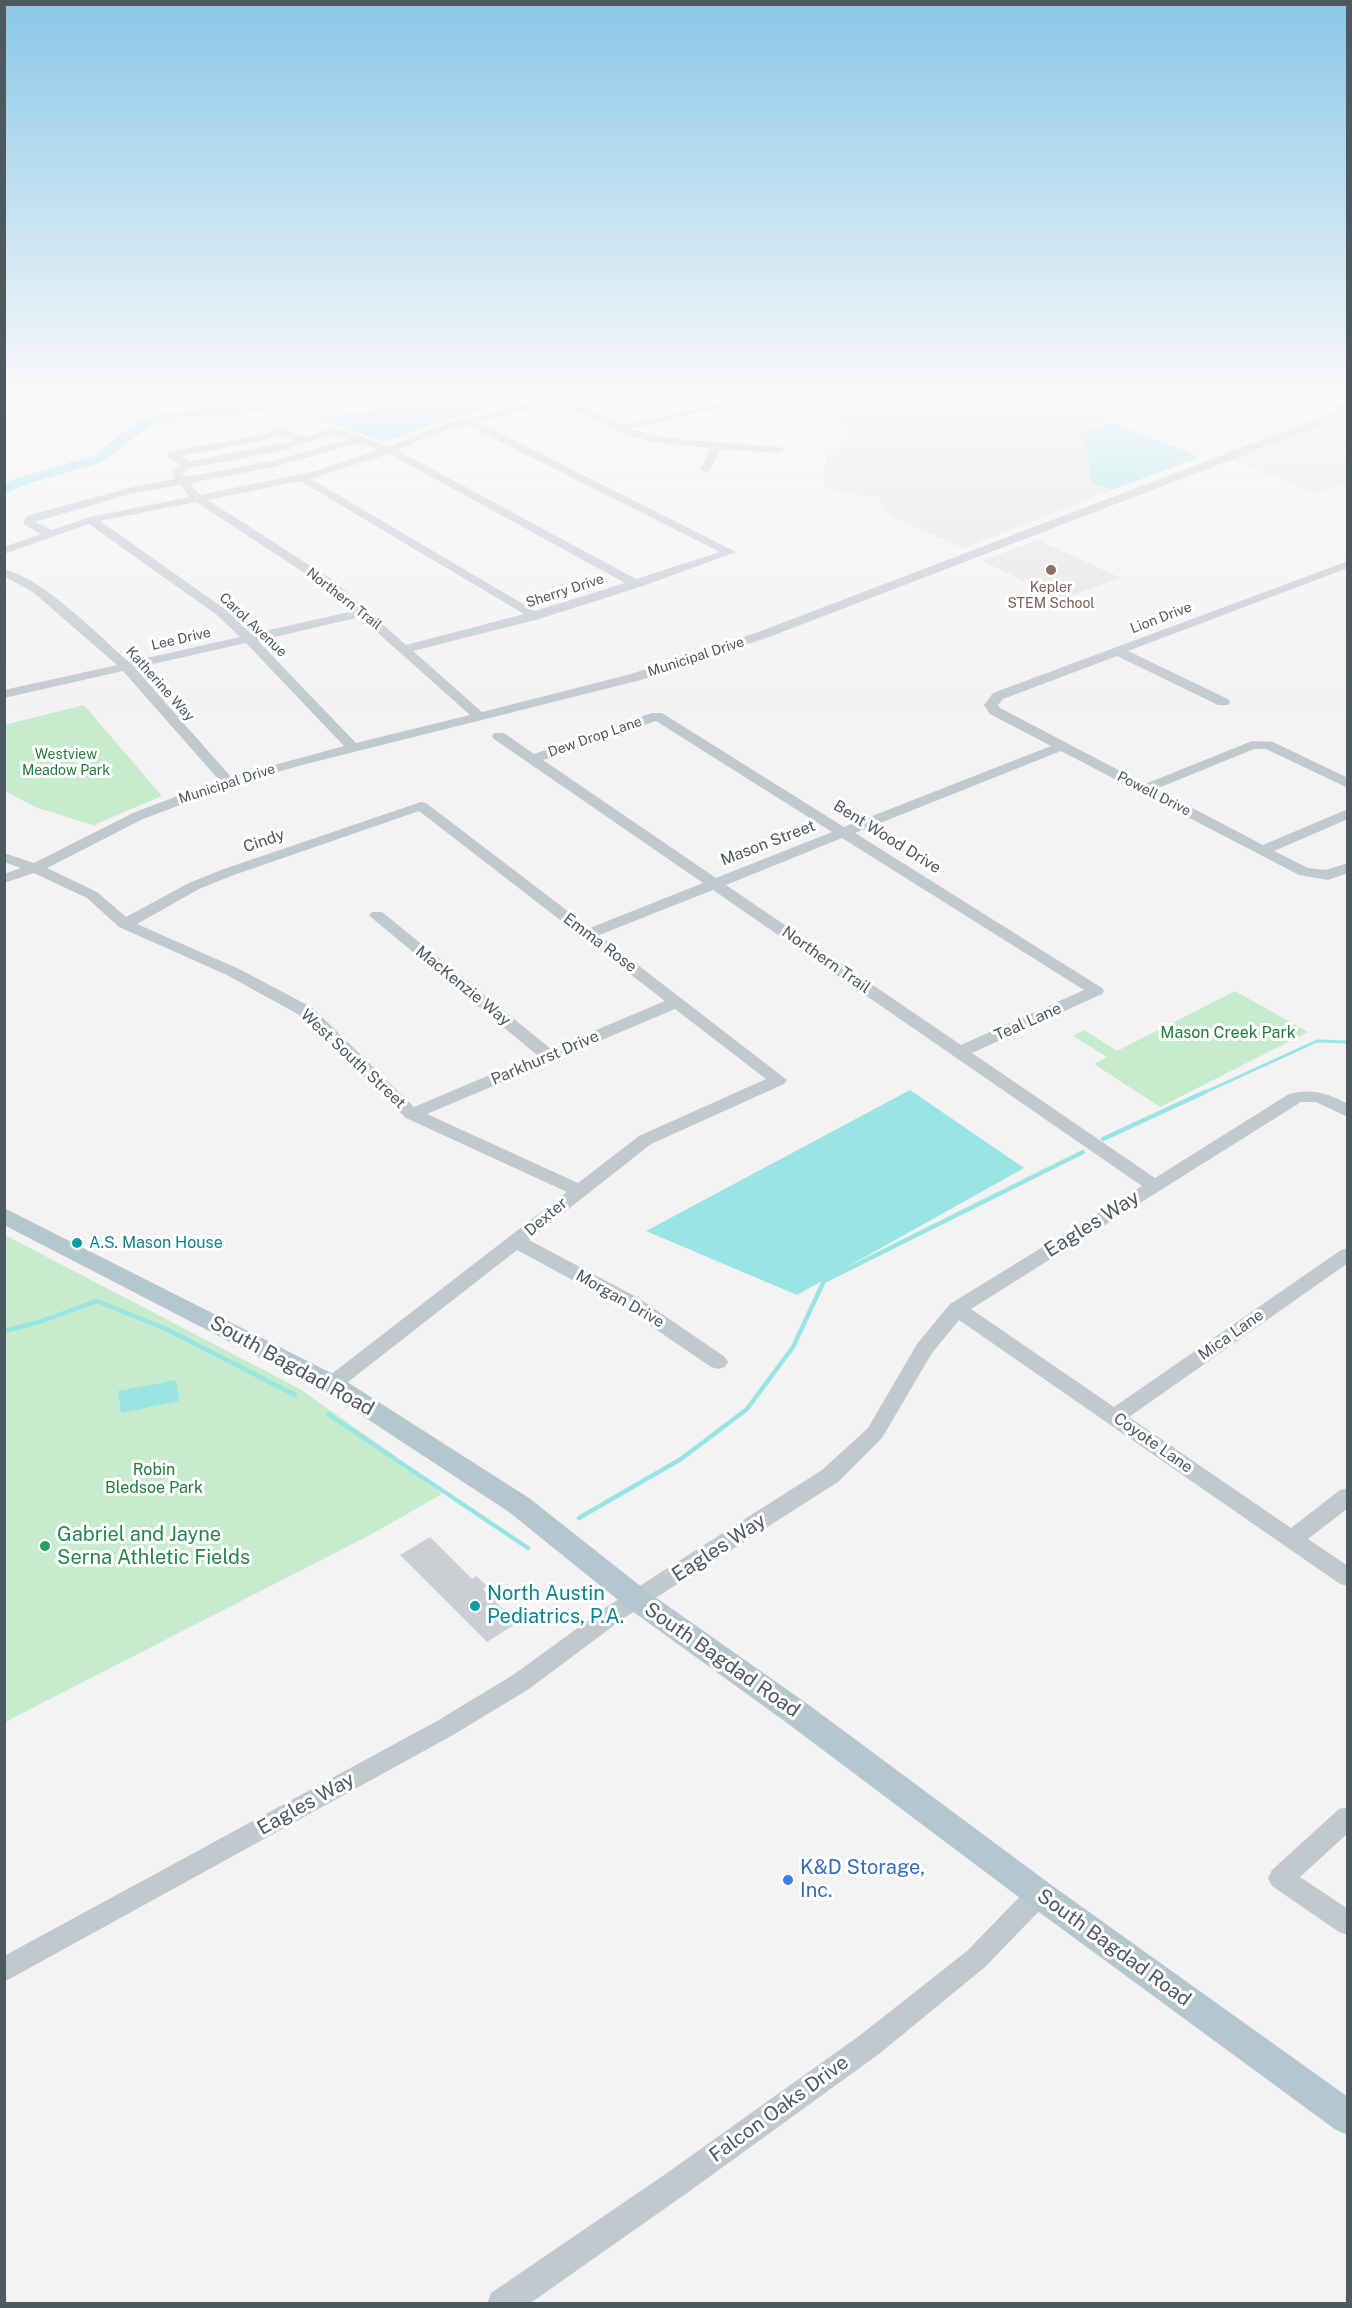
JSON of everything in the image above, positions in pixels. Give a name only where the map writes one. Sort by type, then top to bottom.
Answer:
[{"type":"main road","name":"South Bagdad Road","points":[[4,1215],[332,1384],[519,1505],[638,1600],[789,1707],[1347,2118]]},
{"type":"street","points":[[51,534],[29,524],[30,518],[90,500]]},
{"type":"street","points":[[4,551],[90,520],[184,500]]},
{"type":"street","name":"Northern Trail","points":[[200,500],[330,584],[479,716]]},
{"type":"street","points":[[339,500],[535,616]]},
{"type":"street","points":[[481,500],[636,584]]},
{"type":"street","name":"Sherry Drive","points":[[406,649],[481,632],[535,616],[730,552],[625,500]]},
{"type":"street","name":"Municipal Drive","points":[[4,879],[35,868],[118,825],[195,793],[353,748],[643,675],[765,634],[1115,500]]},
{"type":"street","name":"Carol Avenue","points":[[90,520],[221,612],[353,748]]},
{"type":"street","name":"Lion Drive","points":[[992,707],[992,702],[998,696],[1347,564]]},
{"type":"street","name":"Katherine Way","points":[[4,572],[18,577],[38,590],[127,667],[228,782]]},
{"type":"street","name":"Lee Drive","points":[[4,694],[363,613]]},
{"type":"street","points":[[1117,651],[1223,702]]},
{"type":"street","name":"Powell Drive","points":[[992,707],[1304,872],[1328,875],[1347,867]]},
{"type":"street","name":"Dew Drop Lane","points":[[534,758],[657,716]]},
{"type":"street","name":"Bent Wood Drive","points":[[657,716],[1096,991]]},
{"type":"street","name":"Northern Trail","points":[[499,736],[1153,1185]]},
{"type":"street","points":[[1144,789],[1252,745],[1268,745],[1347,784]]},
{"type":"street","name":"Mason Street","points":[[588,934],[1062,746]]},
{"type":"street","name":"Cindy","points":[[125,924],[194,886],[226,873],[422,807]]},
{"type":"street","name":"Emma Rose","points":[[422,807],[778,1080]]},
{"type":"street","points":[[1263,850],[1347,813]]},
{"type":"street","name":"West South Street","points":[[4,857],[35,868],[92,895],[125,924],[233,972],[307,1012],[412,1114],[578,1190]]},
{"type":"street","name":"Municipal Drive","points":[[4,889],[22,879],[35,868]]},
{"type":"street","name":"MacKenzie Way","points":[[377,915],[549,1056]]},
{"type":"street","name":"Teal Lane","points":[[960,1052],[1096,991]]},
{"type":"street","name":"Parkhurst Drive","points":[[412,1114],[678,1002]]},
{"type":"street","name":"Dexter","points":[[332,1384],[645,1140],[778,1080]]},
{"type":"street","name":"Eagles Way","points":[[4,1970],[445,1728],[521,1682],[616,1612],[820,1482],[847,1462],[875,1433],[924,1348],[957,1309],[1295,1098],[1310,1095],[1326,1099],[1347,1112]]},
{"type":"street","name":"Morgan Drive","points":[[517,1242],[633,1304],[718,1362]]},
{"type":"street","name":"Mica Lane","points":[[1115,1416],[1347,1254]]},
{"type":"street","name":"Coyote Lane","points":[[957,1309],[1347,1578]]},
{"type":"street","points":[[1292,1539],[1347,1496]]},
{"type":"street","points":[[1347,1817],[1281,1878],[1347,1924]]},
{"type":"street","name":"Falcon Oaks Drive","points":[[502,2304],[677,2183],[869,2045],[976,1959],[1040,1894]]},
{"type":"shaded area","points":[[879,500],[1087,500],[964,548],[891,517]]},
{"type":"shaded area","name":"Kepler STEM School","points":[[1038,540],[1121,578],[1062,599],[982,561]]},
{"type":"green space","name":"Westview Meadow Park","points":[[84,705],[162,796],[96,824],[96,826],[35,807],[5,791],[4,725]]},
{"type":"green space","name":"Mason Creek Park","points":[[1235,991],[1308,1032],[1160,1107],[1094,1064],[1107,1057],[1073,1036],[1084,1030],[1117,1051]]},
{"type":"green space","name":"Robin Bledsoe Park","points":[[5,1235],[300,1389],[391,1453],[442,1494],[370,1535],[5,1722]]},
{"type":"water","points":[[910,1090],[1024,1168],[797,1295],[646,1231]]},
{"type":"water","points":[[176,1380],[179,1401],[121,1413],[118,1391]]},
{"type":"building","name":"North Austin Pediatrics, P.A.","points":[[430,1537],[472,1579],[476,1576],[487,1586],[483,1589],[517,1623],[487,1642],[400,1555]]},
{"type":"waterway","points":[[1201,1094],[1317,1041],[1348,1042]]},
{"type":"waterway","points":[[1103,1139],[1205,1092]]},
{"type":"waterway","points":[[579,1518],[681,1459],[747,1409],[793,1347],[824,1281],[1083,1152]]},
{"type":"waterway","points":[[4,1331],[39,1322],[97,1301],[166,1329],[295,1395]]},
{"type":"waterway","points":[[328,1414],[528,1548]]},
{"type":"place","name":"Kepler STEM School","points":[[1051,570]]},
{"type":"place","name":"A.S. Mason House","points":[[77,1243]]},
{"type":"place","name":"Gabriel and Jayne Serna Athletic Fields","points":[[45,1546]]},
{"type":"place","name":"North Austin Pediatrics, P.A.","points":[[475,1606]]},
{"type":"place","name":"K&D Storage, Inc.","points":[[788,1880]]}]
